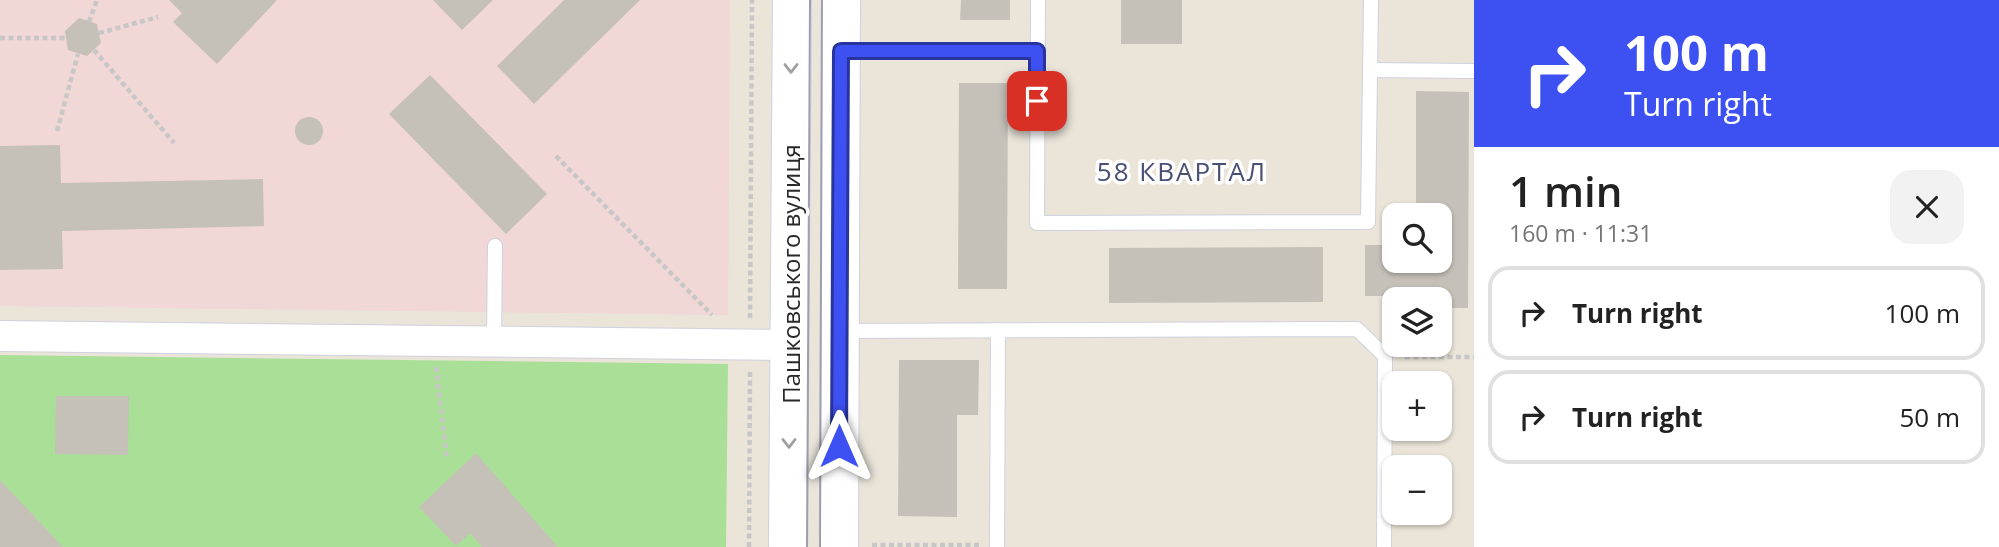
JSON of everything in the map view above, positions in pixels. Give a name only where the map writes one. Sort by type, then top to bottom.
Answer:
[{"type":"street","name":"Пашковського вулиця","points":[[788,547],[792,0]]},
{"type":"street","name":"Пашковського вулиця","points":[[841,0],[840,338],[856,546]]},
{"type":"street","points":[[0,336],[790,345],[840,338]]},
{"type":"lane","points":[[1038,0],[1037,223],[1368,222],[1371,0]]},
{"type":"lane","points":[[841,51],[1037,51]]},
{"type":"lane","points":[[1370,70],[1474,71]]},
{"type":"lane","points":[[494,341],[495,246]]},
{"type":"lane","points":[[840,338],[998,330],[1357,328],[1382,353]]},
{"type":"lane","points":[[997,546],[998,330]]},
{"type":"lane","points":[[1384,547],[1385,357]]},
{"type":"path","points":[[89,22],[97,0]]},
{"type":"path","points":[[749,547],[752,0]]},
{"type":"path","points":[[99,33],[158,17]]},
{"type":"path","points":[[0,38],[65,38]]},
{"type":"path","points":[[94,50],[174,144]]},
{"type":"path","points":[[57,131],[78,54]]},
{"type":"path","points":[[556,156],[714,317]]},
{"type":"path","points":[[433,341],[447,459]]},
{"type":"path","points":[[1452,357],[1474,357]]},
{"type":"path","points":[[856,546],[997,546]]},
{"type":"shaded area","points":[[0,0],[730,0],[728,315],[0,306]]},
{"type":"green space","points":[[0,355],[728,364],[726,547],[0,547]]},
{"type":"building","points":[[169,0],[277,0],[217,64],[173,22],[182,13]]},
{"type":"building","points":[[433,0],[493,0],[462,30]]},
{"type":"building","points":[[564,0],[640,0],[534,104],[497,66]]},
{"type":"building","points":[[961,0],[1010,0],[1010,20],[960,20]]},
{"type":"building","points":[[1121,0],[1182,0],[1182,44],[1121,44]]},
{"type":"building","points":[[79,18],[97,24],[101,43],[87,56],[68,50],[65,31]]},
{"type":"building","points":[[430,75],[547,194],[506,234],[389,114]]},
{"type":"building","points":[[959,83],[1008,83],[1007,289],[958,289]]},
{"type":"building","points":[[1416,91],[1469,92],[1468,308],[1452,308],[1452,287],[1382,287],[1382,296],[1365,296],[1365,245],[1382,245],[1382,273],[1452,273],[1452,203],[1416,203]]},
{"type":"building","points":[[309,117],[319,121],[323,131],[319,141],[309,145],[299,141],[295,131],[299,121]]},
{"type":"building","points":[[60,145],[61,183],[263,179],[264,226],[62,231],[63,269],[0,270],[0,146]]},
{"type":"building","points":[[1323,247],[1323,302],[1109,303],[1109,248]]},
{"type":"building","points":[[899,360],[979,360],[978,415],[957,415],[957,517],[898,516]]},
{"type":"building","points":[[56,396],[129,396],[128,455],[55,454]]},
{"type":"building","points":[[476,453],[558,547],[482,547],[470,533],[456,546],[419,507]]},
{"type":"building","points":[[0,480],[63,547],[0,547]]},
{"type":"tram line","points":[[807,547],[810,0]]},
{"type":"tram line","points":[[820,547],[822,0]]},
{"type":"district","name":"58 КВАРТАЛ","points":[[1182,171]]},
{"type":"route","points":[[839,446],[841,51],[1037,51],[1037,101]]}]
